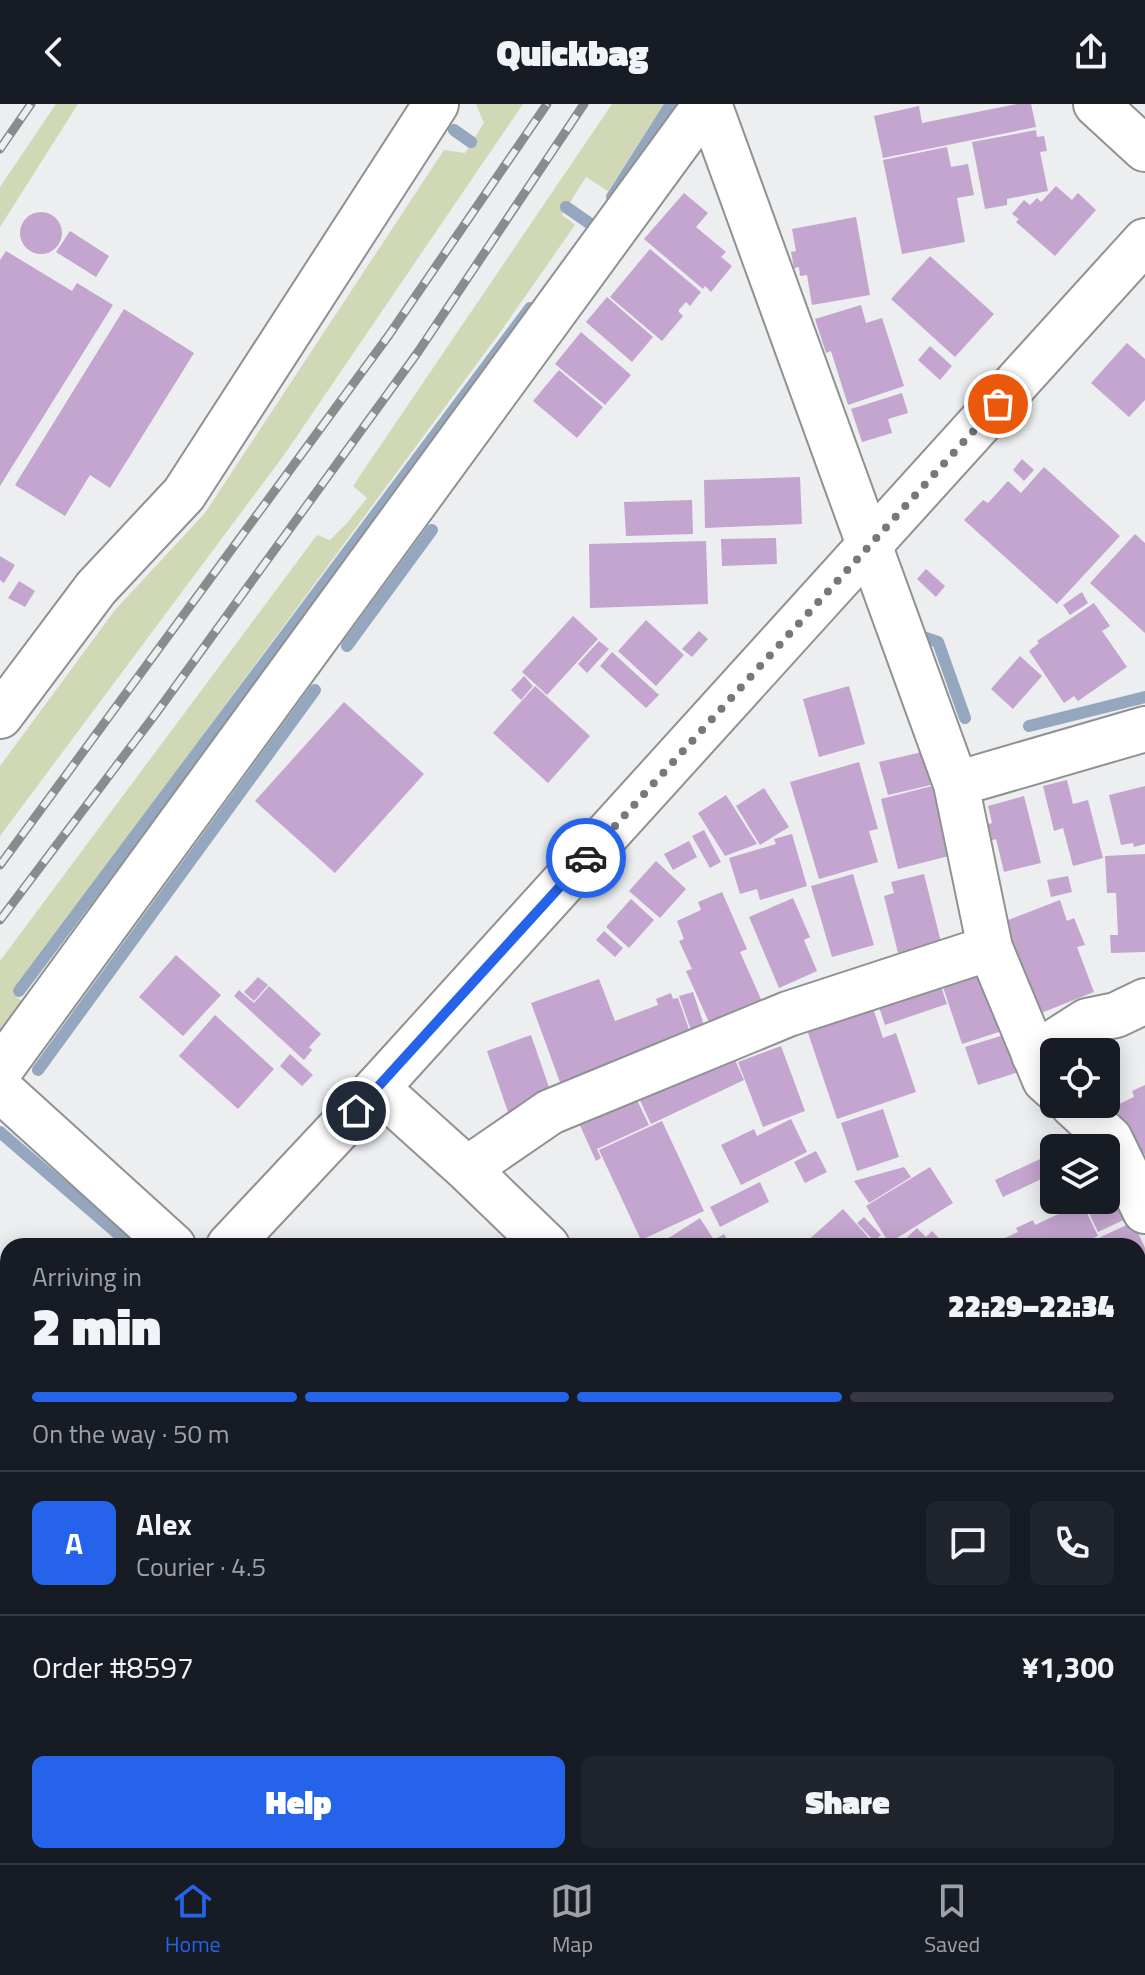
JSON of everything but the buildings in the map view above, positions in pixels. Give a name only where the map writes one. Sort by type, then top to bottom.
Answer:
[{"type":"street","points":[[0,716],[96,588],[184,494],[436,104]]},
{"type":"street","points":[[707,104],[956,784],[990,948],[1040,1063]]},
{"type":"street","points":[[0,1070],[707,104]]},
{"type":"street","points":[[1096,104],[1145,149]]},
{"type":"street","points":[[236,1238],[377,1088],[1145,241]]},
{"type":"street","points":[[956,784],[1145,729]]},
{"type":"street","points":[[467,1169],[550,1112],[788,1014],[990,948]]},
{"type":"street","points":[[1073,1038],[1087,1021],[1116,1015],[1145,1001]]},
{"type":"street","points":[[377,1088],[539,1238]]},
{"type":"street","points":[[0,1089],[164,1238]]},
{"type":"street","points":[[1087,1118],[1110,1139],[1145,1211]]},
{"type":"green space","points":[[56,104],[78,104],[0,227],[0,187]]},
{"type":"green space","points":[[476,104],[523,104],[284,455],[0,836],[0,766],[115,610],[205,513],[444,150],[465,153],[484,123]]},
{"type":"green space","points":[[612,104],[664,104],[608,191],[586,177],[562,215],[575,225],[501,331],[13,993],[23,1003],[0,1030],[0,961],[317,535],[330,540],[367,498],[353,486]]},
{"type":"waterway","points":[[612,197],[671,104]]},
{"type":"waterway","points":[[454,130],[471,142]]},
{"type":"waterway","points":[[566,207],[592,225]]},
{"type":"waterway","points":[[19,991],[530,308]]},
{"type":"waterway","points":[[347,646],[432,530]]},
{"type":"waterway","points":[[923,637],[938,642],[965,718]]},
{"type":"waterway","points":[[38,1070],[315,690]]},
{"type":"waterway","points":[[1029,726],[1145,697]]},
{"type":"waterway","points":[[0,1132],[123,1238]]},
{"type":"railway","points":[[0,149],[31,104]]},
{"type":"railway","points":[[0,865],[389,335],[547,104]]},
{"type":"railway","points":[[0,920],[157,712],[418,352],[584,104]]},
{"type":"way so far","points":[[586,858],[998,404]]},
{"type":"route","points":[[356,1111],[586,858]]}]
